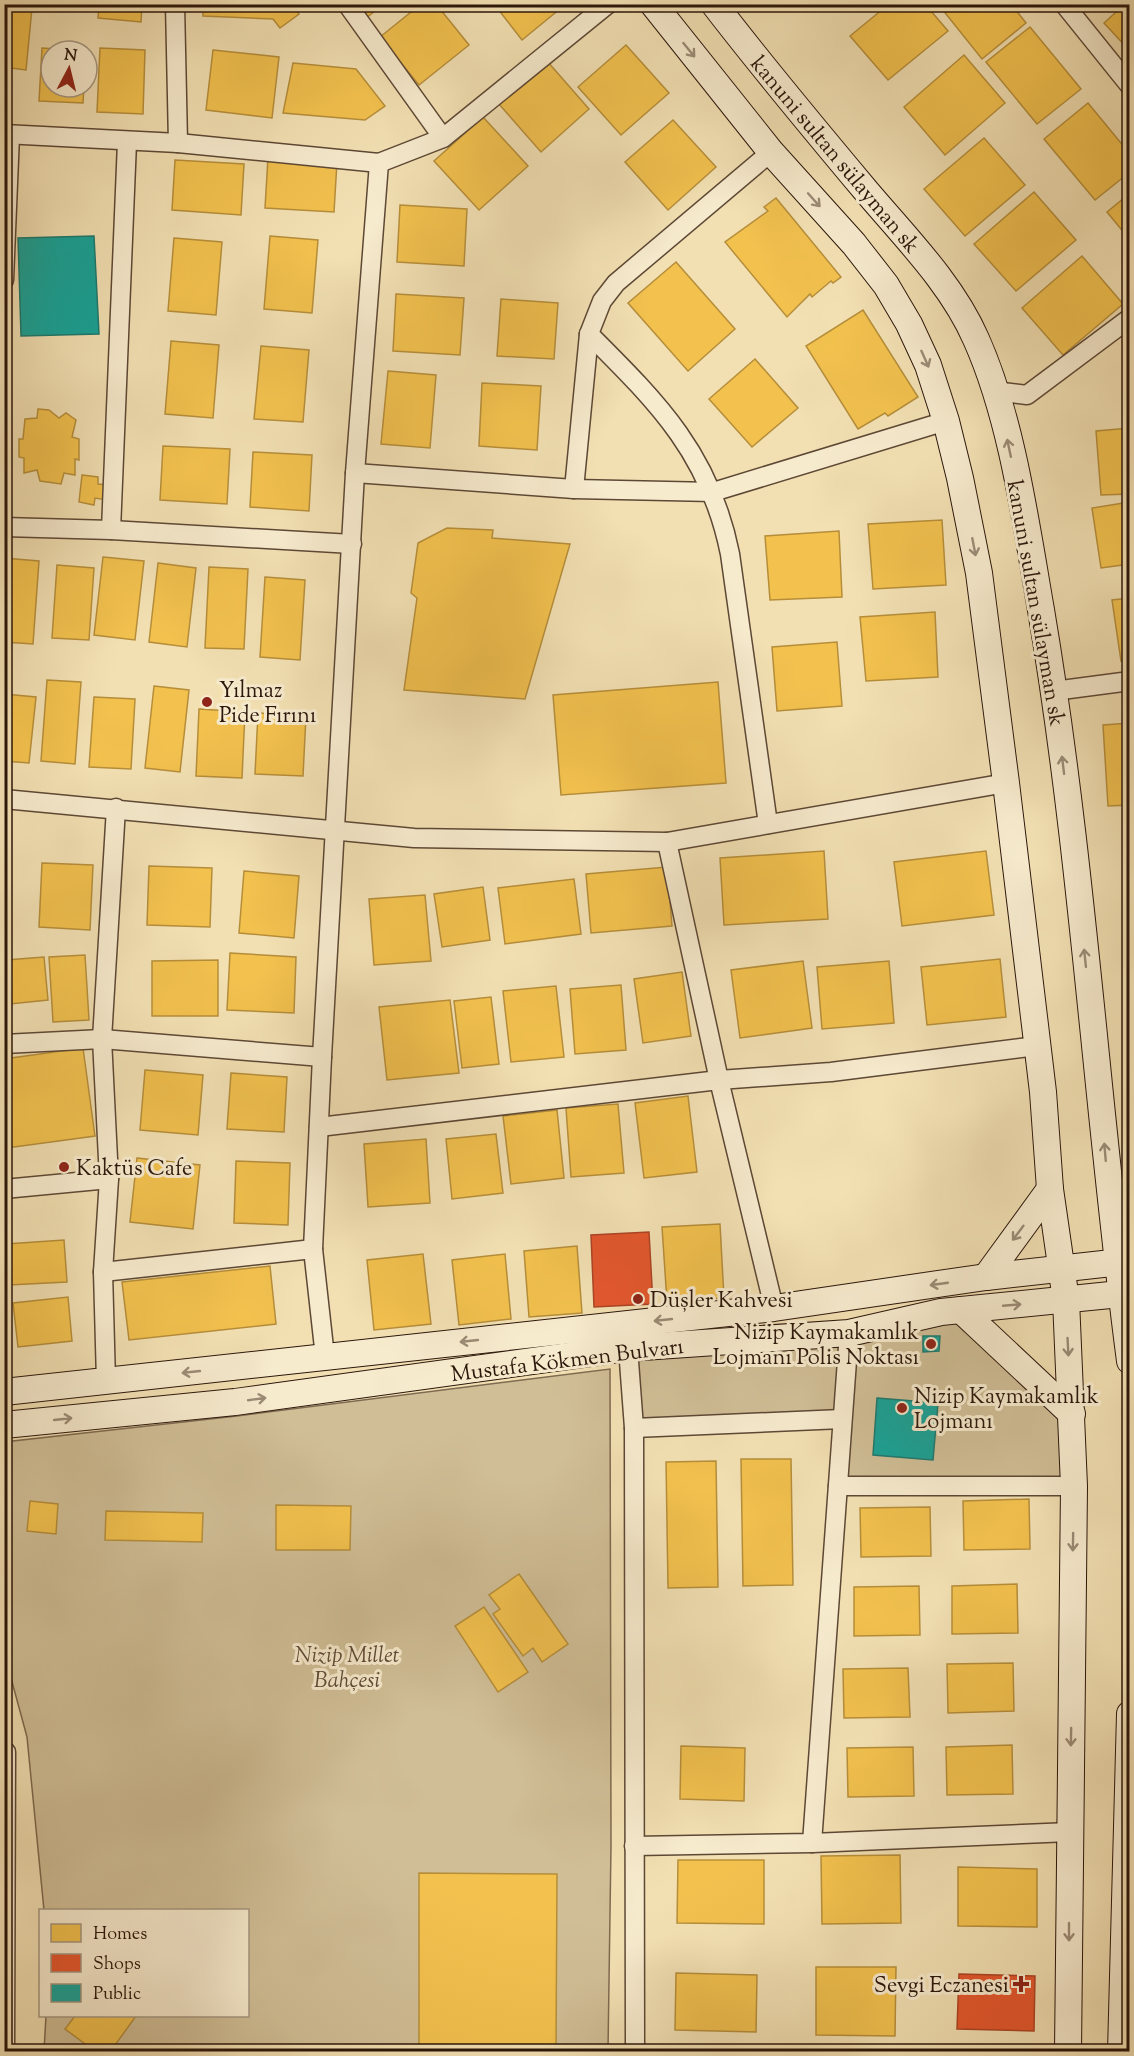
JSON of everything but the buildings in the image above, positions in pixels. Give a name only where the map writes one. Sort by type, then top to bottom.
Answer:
[{"type":"main road","points":[[653,4],[771,152],[854,244],[886,285],[909,324],[928,365],[946,421],[979,573],[1043,1092],[1050,1189],[1066,1300],[1074,1486],[1068,2052]]},
{"type":"main road","name":"kanuni sultan sülayman sk","points":[[714,4],[769,76],[891,220],[958,305],[976,339],[994,391],[1006,433],[1030,547],[1054,691],[1120,1201],[1130,1361]]},
{"type":"main road","points":[[986,1277],[1050,1189]]},
{"type":"main road","name":"Mustafa Kökmen Bulvarı","points":[[4,1392],[774,1308],[986,1277],[1123,1262]]},
{"type":"main road","name":"Mustafa Kökmen Bulvarı","points":[[4,1425],[235,1402],[628,1348],[849,1334],[941,1312],[1125,1294]]},
{"type":"main road","points":[[961,1310],[1072,1414]]},
{"type":"main road","points":[[1121,2052],[1126,1966],[1130,1714]]},
{"type":"street","points":[[176,4],[178,143]]},
{"type":"street","points":[[347,4],[443,138]]},
{"type":"street","points":[[4,280],[8,135],[178,143],[379,163],[443,138],[608,4]]},
{"type":"street","points":[[1064,4],[1130,86]]},
{"type":"street","points":[[111,530],[127,142]]},
{"type":"street","points":[[574,489],[589,334],[602,301],[616,283],[771,152]]},
{"type":"street","points":[[325,1357],[313,1249],[333,832],[355,473],[379,163]]},
{"type":"street","points":[[994,391],[1026,395],[1130,318]]},
{"type":"street","points":[[589,334],[647,392],[674,426],[697,459],[713,492],[724,523],[730,554],[768,824]]},
{"type":"street","points":[[355,473],[574,489],[713,492],[946,421]]},
{"type":"street","points":[[4,527],[111,530],[352,544]]},
{"type":"street","points":[[1054,691],[1130,681]]},
{"type":"street","points":[[4,799],[414,838],[667,842],[1006,783]]},
{"type":"street","points":[[106,1381],[103,1272],[110,1179],[102,1039],[116,808]]},
{"type":"street","points":[[667,842],[718,1080],[774,1308]]},
{"type":"street","points":[[4,1044],[102,1039],[322,1057]]},
{"type":"street","points":[[319,1127],[718,1080],[831,1072],[1036,1046]]},
{"type":"street","points":[[4,1189],[110,1179]]},
{"type":"street","points":[[103,1272],[313,1249]]},
{"type":"street","points":[[812,1843],[849,1334]]},
{"type":"street","points":[[628,1348],[634,1428],[635,2052]]},
{"type":"street","points":[[634,1428],[842,1419]]},
{"type":"street","points":[[838,1486],[1074,1486]]},
{"type":"street","points":[[5,1751],[5,2052]]},
{"type":"street","points":[[634,1846],[812,1843],[1070,1832]]},
{"type":"green space","points":[[961,1310],[1072,1414],[1074,1486],[838,1486],[842,1420],[634,1428],[628,1348]]},
{"type":"green space","name":"Nizip Millet Bahçesi","points":[[610,1369],[611,1845],[608,2051],[44,2051],[46,2017],[249,2017],[249,1909],[44,1909],[27,1737],[5,1656],[4,1442],[237,1416]]},
{"type":"place","name":"Yılmaz Pide Fırını","points":[[207,702]]},
{"type":"place","name":"Kaktüs Cafe","points":[[64,1167]]},
{"type":"place","name":"Düşler Kahvesi","points":[[638,1299]]},
{"type":"place","name":"Nizip Kaymakamlık Lojmanı Polis Noktası","points":[[931,1344]]},
{"type":"place","name":"Nizip Kaymakamlık Lojmanı","points":[[902,1408]]},
{"type":"place","name":"Sevgi Eczanesi","points":[[1021,1984]]}]
